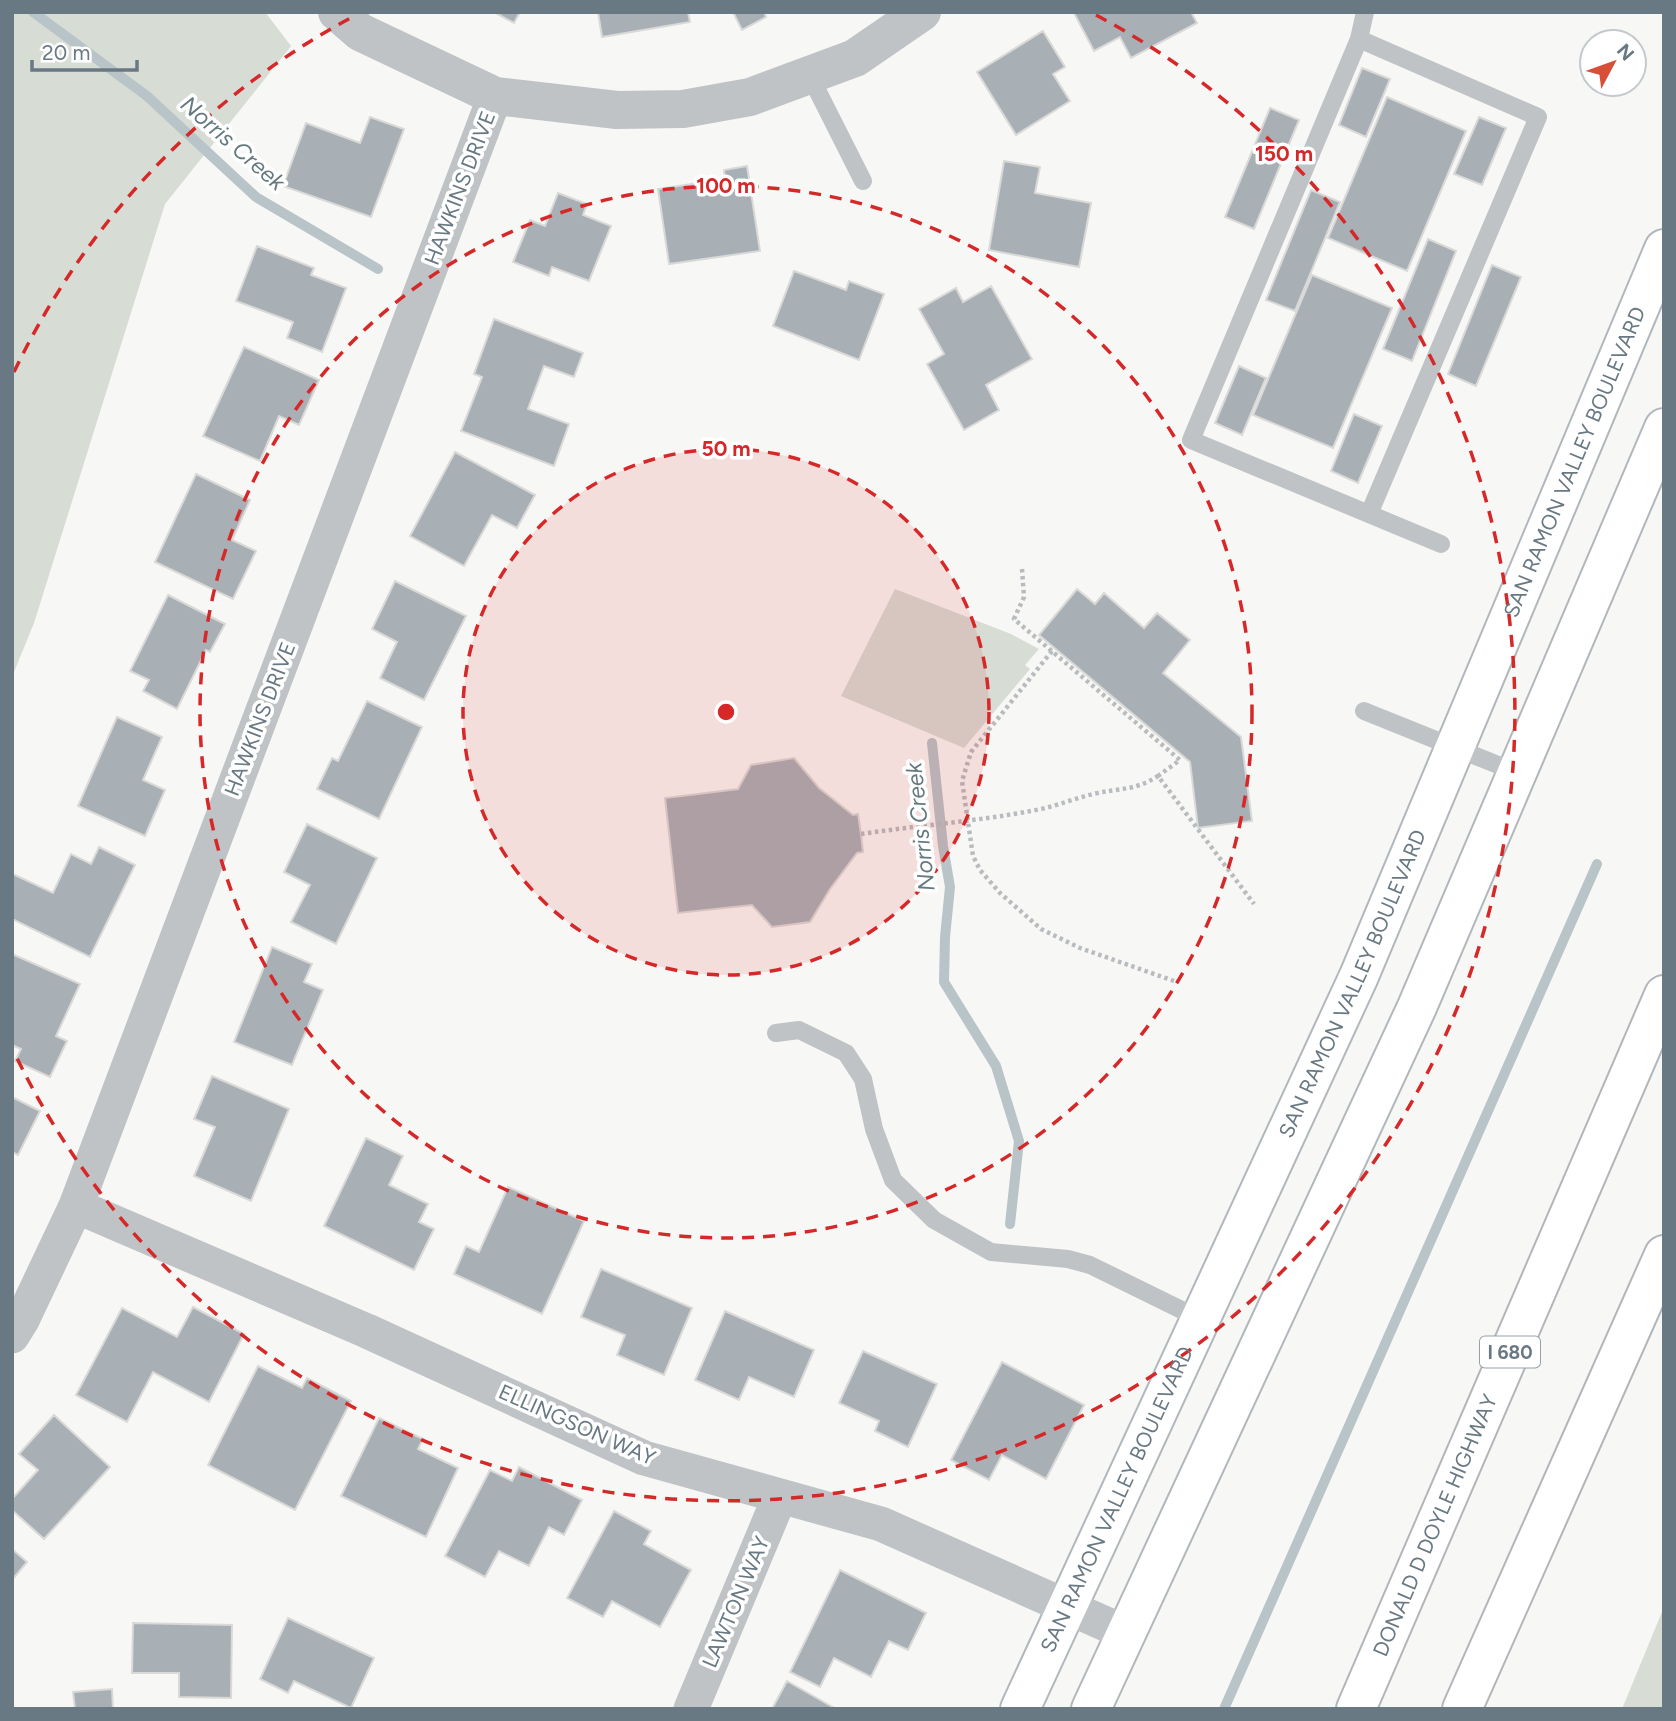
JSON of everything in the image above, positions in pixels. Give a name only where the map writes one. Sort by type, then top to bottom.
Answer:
[{"type":"main road","name":"SAN RAMON VALLEY BOULEVARD","points":[[1020,1709],[1359,976],[1664,249]]},
{"type":"main road","points":[[1091,1709],[1386,1076],[1664,428]]},
{"type":"main road","name":"DONALD D DOYLE HIGHWAY","points":[[1356,1709],[1664,995]]},
{"type":"main road","points":[[1462,1709],[1664,1255]]},
{"type":"street","points":[[337,12],[360,32],[495,96],[617,110],[683,109],[750,97],[855,58],[922,12]]},
{"type":"street","name":"HAWKINS DRIVE","points":[[12,1336],[76,1206],[495,96]]},
{"type":"street","name":"ELLINGSON WAY","points":[[76,1206],[367,1331],[644,1458],[881,1524],[1126,1633]]},
{"type":"street","name":"LAWTON WAY","points":[[691,1709],[780,1496]]},
{"type":"lane","points":[[1365,12],[1359,39],[1191,440],[1441,544]]},
{"type":"lane","points":[[1359,39],[1538,117],[1369,514]]},
{"type":"lane","points":[[810,75],[863,181]]},
{"type":"lane","points":[[1364,711],[1518,773]]},
{"type":"lane","points":[[776,1033],[799,1030],[846,1053],[863,1079],[874,1129],[893,1180],[934,1220],[991,1252],[1068,1259],[1090,1265],[1200,1318]]},
{"type":"path","points":[[861,834],[1046,808],[1110,790],[1131,789],[1144,785],[1180,760],[1014,619],[1024,597],[1022,569]]},
{"type":"path","points":[[1052,651],[971,752],[962,781],[973,856],[980,870],[1026,918],[1060,939],[1174,981]]},
{"type":"path","points":[[1158,776],[1254,904]]},
{"type":"shaded area","points":[[12,12],[265,12],[291,46],[165,204],[34,623],[12,677]]},
{"type":"shaded area","points":[[895,589],[1011,634],[1039,649],[1025,665],[1030,669],[964,748],[841,696]]},
{"type":"shaded area","points":[[1664,1607],[1664,1709],[1622,1709]]},
{"type":"building","points":[[494,12],[520,12],[514,23]]},
{"type":"building","points":[[598,12],[688,12],[690,22],[602,37]]},
{"type":"building","points":[[733,12],[764,12],[766,17],[742,30]]},
{"type":"building","points":[[1191,12],[1197,23],[1131,58],[1120,37],[1094,51],[1074,13]]},
{"type":"building","points":[[1043,31],[1065,67],[1053,74],[1070,101],[1016,135],[977,72]]},
{"type":"building","points":[[1362,68],[1390,79],[1366,137],[1339,125]]},
{"type":"building","points":[[1387,97],[1466,131],[1407,271],[1328,238]]},
{"type":"building","points":[[1270,108],[1299,120],[1254,229],[1225,217]]},
{"type":"building","points":[[370,117],[404,129],[371,217],[283,186],[306,123],[360,143]]},
{"type":"building","points":[[1479,117],[1506,128],[1482,185],[1454,174]]},
{"type":"building","points":[[1004,161],[1040,167],[1035,193],[1091,203],[1079,267],[989,250]]},
{"type":"building","points":[[747,166],[760,251],[669,264],[658,189],[725,179],[724,170]]},
{"type":"building","points":[[1311,190],[1340,202],[1295,311],[1266,300]]},
{"type":"building","points":[[558,193],[587,204],[583,215],[611,226],[589,281],[552,267],[549,276],[513,262],[530,220],[545,226]]},
{"type":"building","points":[[1428,239],[1456,251],[1412,361],[1383,349]]},
{"type":"building","points":[[257,246],[314,268],[311,275],[346,288],[322,352],[287,338],[293,322],[236,301]]},
{"type":"building","points":[[1492,265],[1521,277],[1476,386],[1448,374]]},
{"type":"building","points":[[794,271],[846,290],[849,281],[884,294],[859,360],[773,326]]},
{"type":"building","points":[[1312,275],[1392,308],[1333,448],[1253,415]]},
{"type":"building","points":[[991,286],[1032,359],[986,385],[999,410],[964,430],[927,364],[944,354],[919,309],[956,288],[963,302]]},
{"type":"building","points":[[494,319],[583,353],[574,377],[544,366],[528,409],[569,424],[554,466],[461,431],[482,377],[474,374]]},
{"type":"building","points":[[244,347],[319,380],[299,425],[279,416],[260,461],[203,436]]},
{"type":"building","points":[[1239,366],[1266,378],[1242,435],[1215,423]]},
{"type":"building","points":[[1354,414],[1382,426],[1358,483],[1331,471]]},
{"type":"building","points":[[455,452],[535,495],[517,528],[492,515],[464,566],[410,536]]},
{"type":"building","points":[[196,474],[250,500],[232,540],[256,551],[233,599],[155,562]]},
{"type":"building","points":[[395,581],[466,616],[424,700],[380,678],[397,642],[372,629]]},
{"type":"building","points":[[1077,589],[1095,604],[1104,593],[1144,628],[1157,613],[1190,640],[1163,673],[1241,737],[1252,821],[1198,828],[1190,762],[1039,635]]},
{"type":"building","points":[[168,595],[225,624],[210,652],[206,650],[177,709],[143,691],[149,680],[130,671]]},
{"type":"building","points":[[367,701],[422,727],[379,819],[317,789],[332,758],[338,761]]},
{"type":"building","points":[[117,717],[162,737],[143,780],[165,790],[145,836],[78,806]]},
{"type":"building","points":[[794,758],[819,788],[853,815],[858,814],[863,852],[857,853],[810,922],[772,927],[752,905],[678,913],[665,798],[738,789],[751,765]]},
{"type":"building","points":[[307,824],[377,858],[336,944],[291,922],[310,885],[284,872]]},
{"type":"building","points":[[99,847],[135,865],[90,957],[12,919],[13,874],[53,893],[71,854],[91,864]]},
{"type":"building","points":[[272,947],[312,964],[304,982],[323,990],[292,1065],[234,1042]]},
{"type":"building","points":[[12,954],[80,984],[56,1036],[67,1041],[50,1077],[15,1061],[21,1049],[12,1045]]},
{"type":"building","points":[[212,1076],[289,1109],[251,1201],[194,1176],[215,1127],[194,1119]]},
{"type":"building","points":[[12,1097],[40,1111],[18,1155],[12,1152]]},
{"type":"building","points":[[366,1138],[403,1156],[389,1185],[428,1204],[419,1222],[434,1229],[414,1270],[324,1226]]},
{"type":"building","points":[[508,1187],[584,1221],[542,1314],[454,1274],[466,1246],[479,1252]]},
{"type":"building","points":[[601,1269],[692,1308],[664,1375],[617,1355],[625,1335],[581,1317]]},
{"type":"building","points":[[193,1307],[244,1334],[209,1402],[153,1372],[127,1422],[76,1395],[122,1308],[177,1337]]},
{"type":"building","points":[[725,1311],[814,1350],[794,1397],[749,1377],[739,1400],[695,1380]]},
{"type":"building","points":[[863,1351],[937,1384],[908,1447],[875,1431],[879,1421],[839,1403]]},
{"type":"building","points":[[1002,1362],[1084,1405],[1046,1479],[1002,1455],[989,1480],[951,1460]]},
{"type":"building","points":[[258,1366],[302,1388],[307,1378],[351,1401],[295,1510],[208,1465]]},
{"type":"building","points":[[54,1415],[110,1467],[44,1539],[12,1510],[12,1499],[38,1470],[19,1454]]},
{"type":"building","points":[[379,1418],[423,1439],[418,1449],[458,1468],[426,1537],[341,1496]]},
{"type":"building","points":[[519,1467],[582,1500],[564,1535],[549,1527],[529,1566],[499,1551],[485,1577],[445,1556],[490,1470],[512,1481]]},
{"type":"building","points":[[614,1511],[651,1531],[644,1544],[691,1570],[660,1627],[612,1601],[603,1617],[567,1598]]},
{"type":"building","points":[[12,1549],[27,1562],[12,1580]]},
{"type":"building","points":[[840,1570],[926,1613],[908,1650],[889,1641],[871,1677],[834,1658],[820,1687],[790,1672]]},
{"type":"building","points":[[288,1618],[374,1658],[351,1708],[294,1681],[288,1693],[260,1679]]},
{"type":"building","points":[[133,1623],[232,1625],[231,1698],[179,1697],[179,1673],[132,1673]]},
{"type":"building","points":[[787,1681],[836,1709],[772,1709]]},
{"type":"building","points":[[112,1689],[113,1709],[75,1709],[73,1692]]},
{"type":"waterway","name":"Norris Creek","points":[[33,12],[147,96],[256,197],[378,269]]},
{"type":"waterway","name":"Norris Creek","points":[[932,743],[950,887],[944,982],[996,1066],[1019,1141],[1010,1224]]},
{"type":"waterway","points":[[1224,1709],[1597,864]]}]
